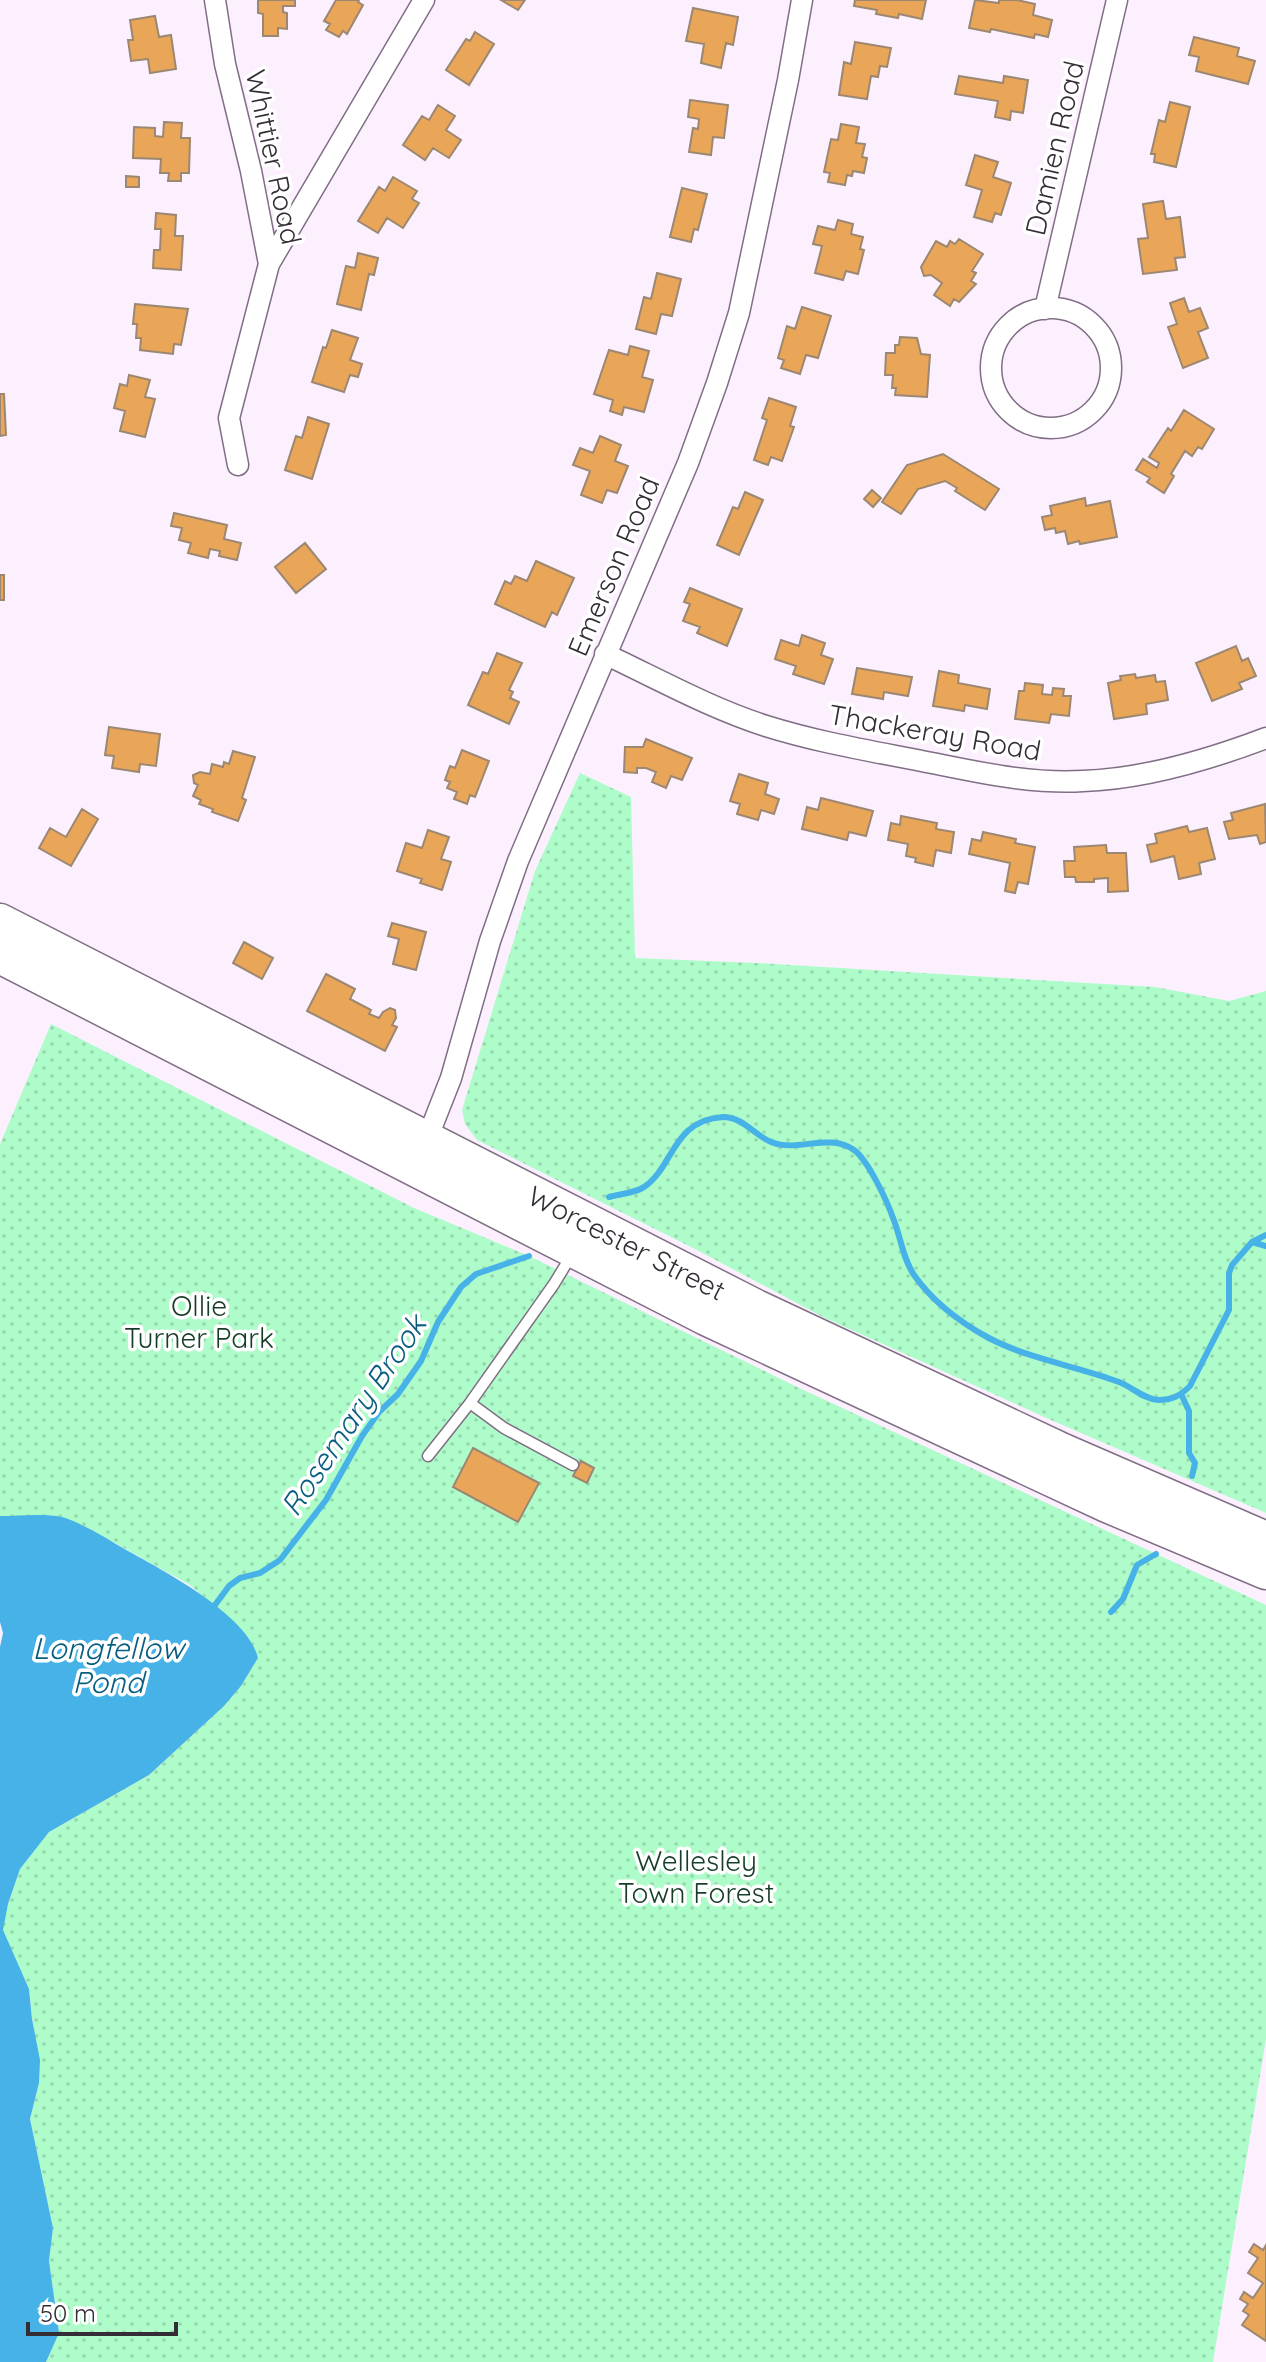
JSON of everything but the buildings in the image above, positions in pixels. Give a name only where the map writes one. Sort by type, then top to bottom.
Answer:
[{"type":"highway","name":"Worcester Street","points":[[0,922],[786,1323],[1063,1452],[1266,1540]]},
{"type":"highway","name":"Worcester Street","points":[[0,955],[706,1317],[1140,1519],[1266,1571]]},
{"type":"street","name":"Whittier Road","points":[[215,0],[225,64],[251,171],[269,264],[229,418],[238,465]]},
{"type":"street","points":[[269,264],[424,0]]},
{"type":"street","name":"Emerson Road","points":[[427,1139],[451,1078],[508,886],[688,463],[739,313],[802,0]]},
{"type":"street","name":"Damien Road","points":[[1045,309],[1117,0]]},
{"type":"street","points":[[1045,309],[1063,310],[1080,316],[1094,327],[1105,342],[1110,359],[1111,377],[1105,394],[1095,409],[1081,421],[1065,427],[1045,428],[1026,423],[1010,412],[998,397],[991,378],[991,358],[998,340],[1010,324],[1026,314],[1045,309]]},
{"type":"street","name":"Thackeray Road","points":[[605,654],[706,702],[786,732],[958,768],[1035,780],[1085,781],[1135,776],[1224,753],[1266,738]]},
{"type":"lane","points":[[428,1456],[470,1403],[575,1249]]},
{"type":"lane","points":[[470,1403],[504,1428],[573,1465]]},
{"type":"green space","points":[[580,773],[631,797],[635,958],[1155,987],[1229,1001],[1266,991],[1266,1513],[825,1318],[477,1140],[465,1124],[462,1110],[535,871]]},
{"type":"green space","name":"Wellesley Town Forest","points":[[51,1024],[414,1208],[529,1256],[793,1385],[1266,1605],[1266,2039],[1213,2362],[46,2362],[59,2333],[49,2261],[53,2228],[30,2119],[39,2083],[29,1989],[2,1930],[8,1904],[20,1869],[49,1832],[149,1775],[224,1706],[258,1658],[249,1641],[228,1618],[190,1585],[86,1527],[60,1517],[0,1516],[0,1144]]},
{"type":"water","name":"Longfellow Pond","points":[[0,1516],[62,1517],[96,1532],[203,1596],[239,1626],[258,1658],[224,1706],[149,1775],[49,1832],[20,1869],[8,1904],[3,1930],[29,1989],[40,2060],[39,2083],[30,2119],[53,2228],[49,2261],[59,2333],[46,2362],[0,2362],[0,1647],[3,1633],[0,1622]]},
{"type":"waterway","name":"Rosemary Brook","points":[[609,1197],[644,1187],[662,1168],[684,1135],[706,1120],[730,1118],[781,1145],[824,1142],[844,1145],[859,1155],[876,1181],[914,1275],[947,1310],[976,1331],[1003,1345],[1119,1382],[1158,1400],[1176,1397],[1190,1386],[1229,1310],[1229,1273],[1232,1265],[1252,1242],[1266,1235]]},
{"type":"waterway","name":"Rosemary Brook","points":[[1252,1242],[1266,1246]]},
{"type":"waterway","name":"Rosemary Brook","points":[[215,1605],[229,1586],[240,1578],[260,1573],[280,1560],[326,1500],[379,1412],[398,1394],[421,1361],[438,1322],[461,1287],[476,1274],[529,1256]]},
{"type":"waterway","points":[[1181,1394],[1189,1411],[1189,1453],[1195,1463],[1192,1476]]},
{"type":"waterway","points":[[1111,1612],[1123,1599],[1137,1565],[1156,1554]]},
{"type":"park label","name":"Ollie Turner Park","points":[[199,1321]]}]
